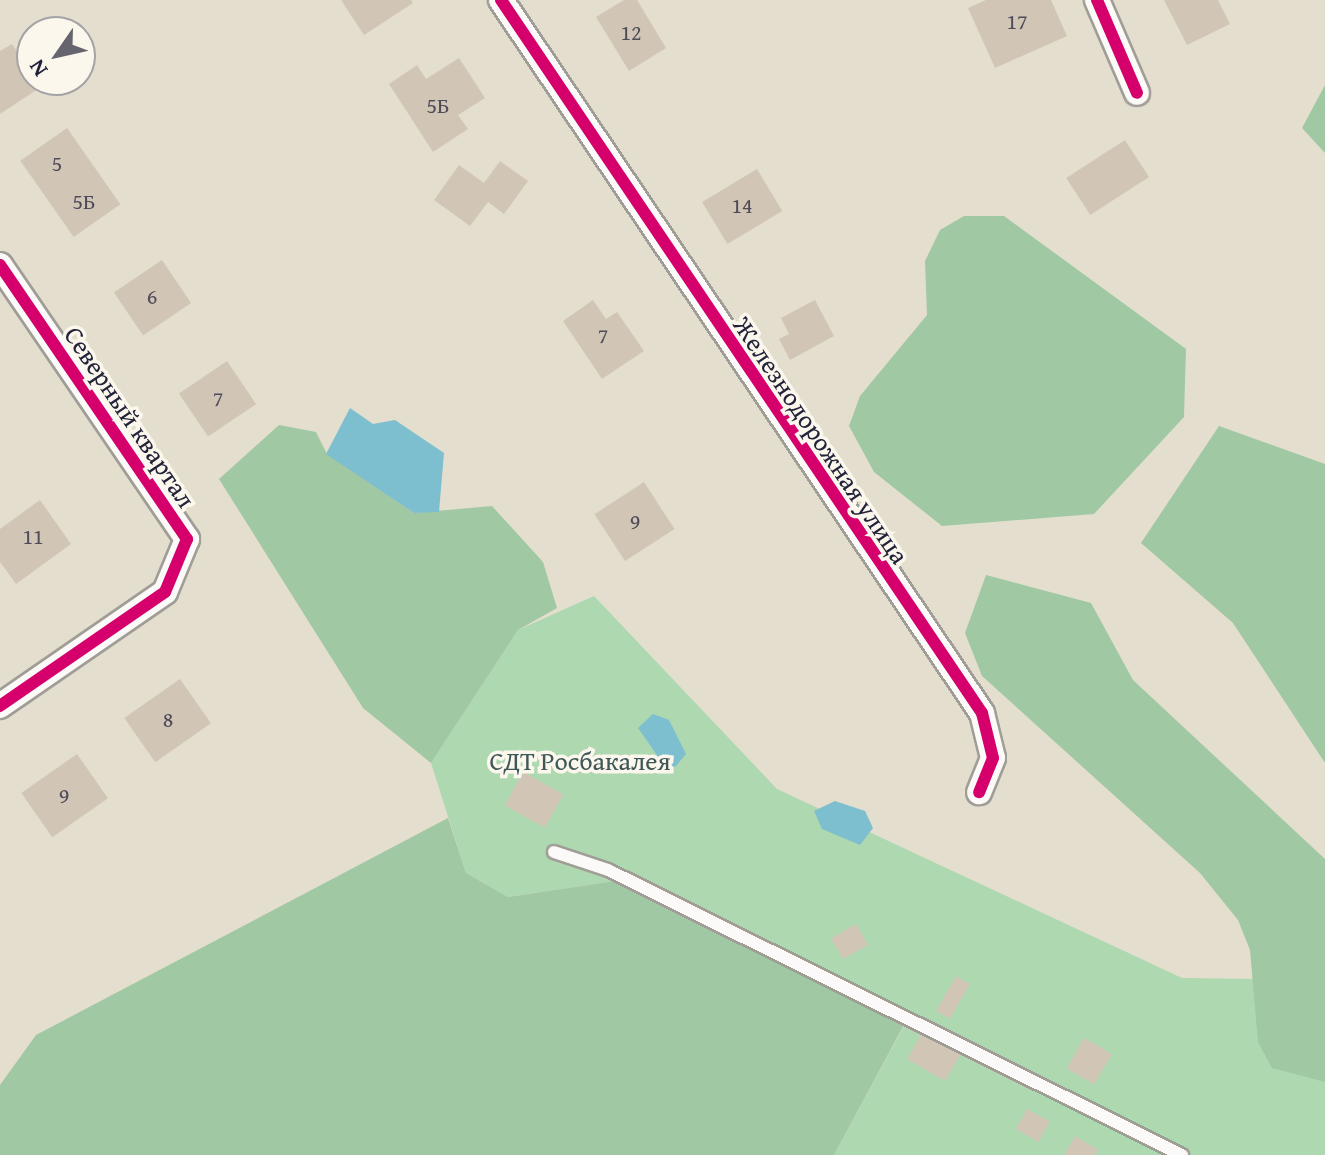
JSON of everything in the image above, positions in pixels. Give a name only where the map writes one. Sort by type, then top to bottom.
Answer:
[{"type":"street","name":"Железнодорожная улица","points":[[501,0],[982,713],[993,758],[979,792]]},
{"type":"street","points":[[1097,0],[1137,93]]},
{"type":"street","name":"Северный квартал","points":[[0,265],[187,539],[165,592],[0,706]]},
{"type":"lane","points":[[554,852],[608,870],[1182,1155]]},
{"type":"green space","points":[[1325,85],[1325,153],[1302,128]]},
{"type":"green space","points":[[964,216],[1004,216],[1186,349],[1184,417],[1094,514],[942,526],[874,472],[849,426],[860,396],[927,315],[925,261],[940,230]]},
{"type":"green space","points":[[279,425],[316,432],[327,454],[414,513],[492,506],[543,562],[557,608],[518,630],[431,763],[363,708],[219,479]]},
{"type":"green space","points":[[1219,426],[1325,464],[1325,763],[1233,623],[1141,543]]},
{"type":"green space","points":[[986,575],[1091,603],[1133,680],[1325,859],[1325,1082],[1272,1068],[1258,1042],[1250,950],[1238,920],[1200,873],[982,676],[965,633]]},
{"type":"green space","name":"СДТ Росбакалея","points":[[594,596],[777,789],[1182,978],[1325,980],[1325,1155],[834,1155],[905,1024],[615,881],[508,897],[466,873],[431,763],[518,630]]},
{"type":"green space","points":[[448,818],[466,873],[508,897],[615,881],[905,1023],[834,1155],[0,1155],[0,1085],[36,1035]]},
{"type":"water","points":[[350,408],[373,424],[395,420],[444,453],[439,512],[414,513],[326,454]]},
{"type":"water","points":[[653,714],[669,720],[686,754],[675,767],[664,765],[638,728]]},
{"type":"water","points":[[835,801],[865,811],[873,828],[860,845],[822,829],[814,811]]},
{"type":"building","points":[[341,0],[411,0],[413,3],[364,35]]},
{"type":"building","points":[[624,0],[637,0],[666,48],[629,71],[596,17]]},
{"type":"building","points":[[986,0],[1051,0],[1067,36],[995,68],[968,8]]},
{"type":"building","points":[[1164,0],[1218,0],[1230,24],[1187,45]]},
{"type":"building","points":[[12,44],[16,50],[16,96],[27,96],[0,114],[0,51]]},
{"type":"building","points":[[459,58],[485,98],[458,115],[468,129],[433,152],[389,84],[417,65],[426,79]]},
{"type":"building","points":[[67,128],[120,204],[74,237],[20,161]]},
{"type":"building","points":[[1125,140],[1149,177],[1090,215],[1066,178]]},
{"type":"building","points":[[500,161],[528,181],[504,214],[488,202],[470,226],[434,200],[459,165],[484,183]]},
{"type":"building","points":[[757,169],[782,211],[727,244],[702,202]]},
{"type":"building","points":[[162,260],[191,303],[143,336],[114,292]]},
{"type":"building","points":[[593,300],[606,319],[617,312],[644,351],[602,379],[563,321]]},
{"type":"building","points":[[815,300],[834,336],[790,360],[779,339],[789,334],[781,318]]},
{"type":"building","points":[[227,361],[256,404],[208,437],[179,393]]},
{"type":"building","points":[[644,482],[674,529],[625,561],[595,514]]},
{"type":"building","points":[[40,500],[71,544],[16,584],[0,562],[0,529]]},
{"type":"building","points":[[180,679],[211,723],[155,762],[124,718]]},
{"type":"building","points":[[77,754],[108,798],[52,837],[21,793]]},
{"type":"building","points":[[523,772],[563,794],[545,828],[505,805]]},
{"type":"building","points":[[856,924],[868,945],[843,959],[831,939]]},
{"type":"building","points":[[956,976],[970,984],[950,1019],[936,1011]]},
{"type":"building","points":[[922,1033],[960,1055],[945,1081],[907,1059]]},
{"type":"building","points":[[1084,1038],[1112,1054],[1094,1084],[1066,1068]]},
{"type":"building","points":[[1027,1109],[1050,1122],[1039,1142],[1016,1129]]},
{"type":"building","points":[[1075,1136],[1098,1150],[1095,1155],[1064,1155]]},
{"type":"cycle path","points":[[501,0],[982,713],[993,758],[979,792]]},
{"type":"cycle path","points":[[1097,0],[1137,93]]},
{"type":"cycle path","points":[[0,265],[187,539],[165,592],[0,706]]}]
